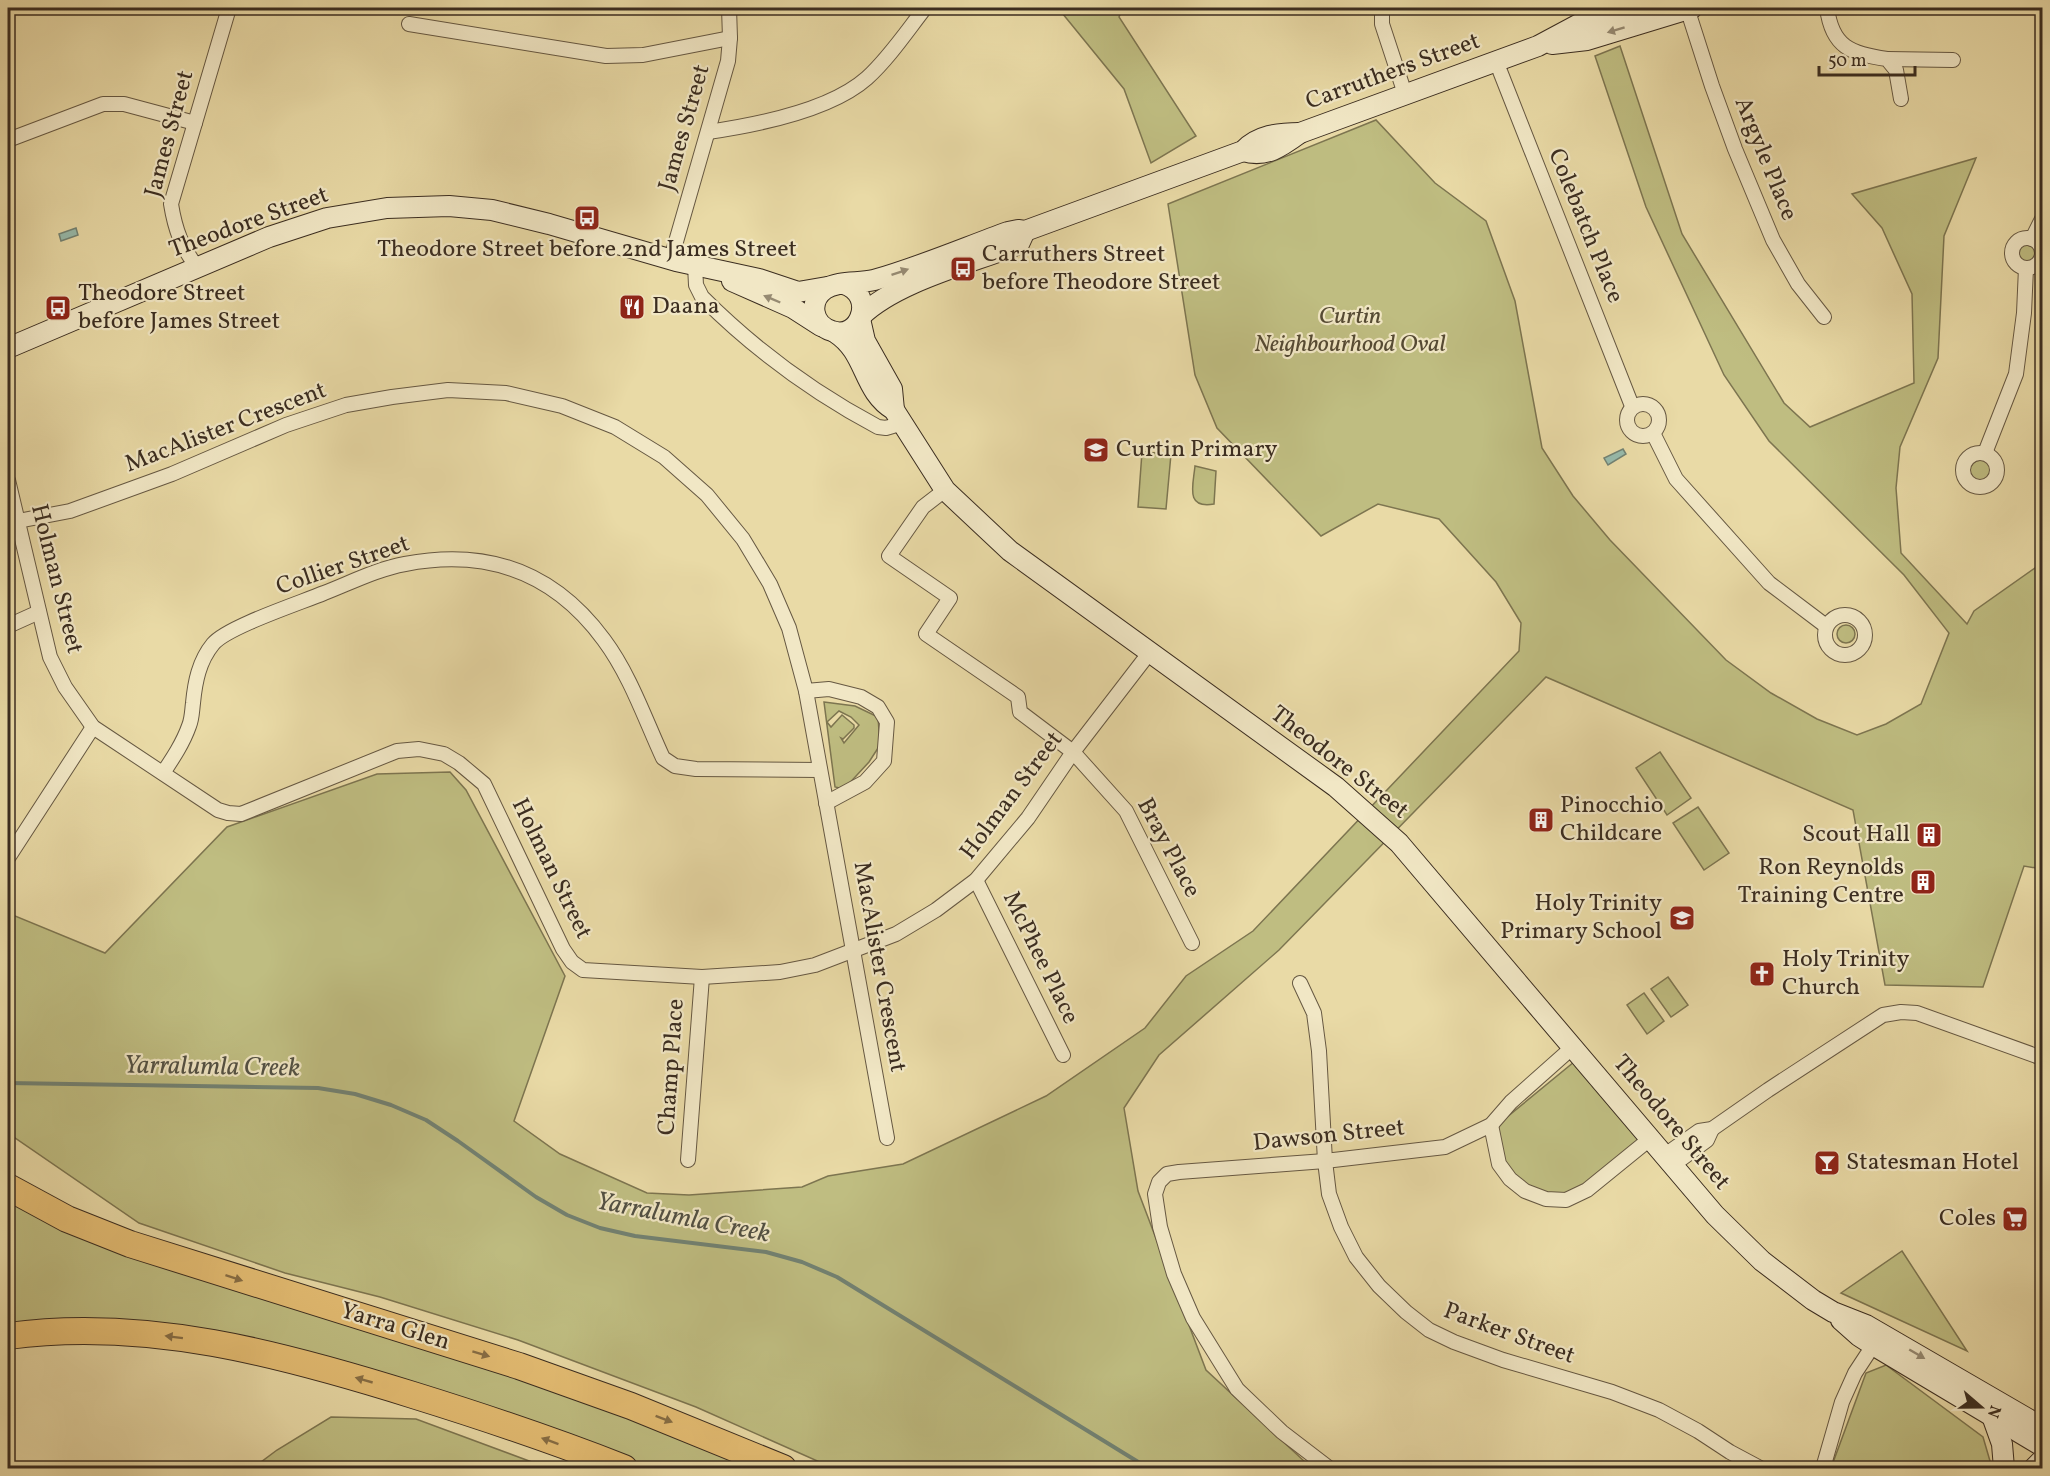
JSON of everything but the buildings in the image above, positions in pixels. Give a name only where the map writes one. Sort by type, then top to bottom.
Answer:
[{"type":"highway","points":[[8,1179],[70,1214],[123,1239],[179,1260]]},
{"type":"highway","name":"Yarra Glen","points":[[8,1187],[92,1230],[130,1244],[519,1366],[631,1406],[783,1468]]},
{"type":"highway","points":[[8,1336],[60,1331],[136,1333],[206,1341],[255,1351],[378,1384],[624,1468]]},
{"type":"main road","name":"Carruthers Street","points":[[835,286],[876,279],[1008,232],[1025,231],[1243,151],[1255,155],[1271,151],[1281,147],[1300,133],[1538,46],[1581,23],[1628,8]]},
{"type":"main road","name":"Carruthers Street","points":[[1538,46],[1587,40],[1689,8]]},
{"type":"main road","name":"Theodore Street","points":[[8,348],[269,237],[327,218],[368,210],[428,206],[492,210],[701,267],[759,279],[798,292],[835,286]]},
{"type":"main road","name":"Carruthers Street","points":[[860,318],[875,304],[904,289],[1019,244],[1025,231]]},
{"type":"main road","name":"Theodore Street","points":[[701,267],[793,308],[852,346],[875,391],[884,403],[899,416],[945,490],[1010,551],[1336,787],[1381,826],[1399,843],[1574,1046],[1715,1215],[1762,1261],[1813,1300],[1833,1312],[1866,1325],[1877,1340],[1992,1416],[2037,1443],[2043,1444]]},
{"type":"main road","points":[[835,286],[853,289],[863,304],[860,318],[850,330],[830,330],[816,319],[814,308],[818,297],[835,286]]},
{"type":"main road","name":"Theodore Street","points":[[860,318],[865,341],[892,389],[899,416]]},
{"type":"main road","name":"Theodore Street","points":[[1877,1340],[2043,1427]]},
{"type":"main road","points":[[1992,1416],[2002,1444],[2004,1468]]},
{"type":"main road","points":[[2034,1468],[2043,1460]]},
{"type":"street","name":"James Street","points":[[198,268],[182,243],[175,225],[171,204],[229,8]]},
{"type":"street","name":"James Street","points":[[671,259],[726,69],[730,38],[729,8]]},
{"type":"street","points":[[708,132],[736,128],[795,113],[843,96],[867,78],[925,8]]},
{"type":"street","points":[[1382,8],[1382,24],[1405,94]]},
{"type":"street","name":"Argyle Place","points":[[1689,8],[1712,86],[1764,220],[1798,284],[1824,317]]},
{"type":"street","points":[[1827,8],[1836,39],[1844,46],[1868,56],[1887,59],[1953,60]]},
{"type":"street","points":[[409,24],[606,56],[643,56],[730,38]]},
{"type":"street","points":[[1887,59],[1896,70],[1900,99]]},
{"type":"street","name":"Colebatch Place","points":[[1496,61],[1632,406],[1626,416],[1628,428],[1636,435],[1653,433]]},
{"type":"street","points":[[8,140],[103,104],[124,104],[195,123]]},
{"type":"street","points":[[2032,239],[2043,219]]},
{"type":"street","points":[[2032,239],[2041,246],[2042,258],[2034,267],[2026,268],[2016,263],[2012,252],[2020,240],[2032,239]]},
{"type":"street","points":[[701,267],[696,285],[702,297],[778,363],[835,402],[878,426],[886,428],[899,416]]},
{"type":"street","points":[[1985,453],[2016,374],[2024,313],[2026,268]]},
{"type":"street","name":"MacAlister Crescent","points":[[18,520],[70,511],[172,474],[286,424],[346,405],[392,396],[448,390],[506,393],[562,405],[615,427],[664,457],[707,495],[743,539],[770,584],[789,628],[806,691],[887,1138]]},
{"type":"street","points":[[1632,406],[1643,403],[1654,407],[1658,412],[1659,423],[1653,433],[1676,479],[1769,583],[1826,626]]},
{"type":"street","name":"Holman Street","points":[[8,480],[50,657],[65,687],[93,727],[218,810],[228,813],[241,814],[397,751],[419,749],[444,754],[484,784],[563,950],[572,962],[583,970],[702,977],[780,972],[815,965],[896,934],[976,880],[1028,818],[1072,752],[1150,652]]},
{"type":"street","name":"Bray Place","points":[[945,490],[923,507],[889,556],[950,598],[926,634],[1018,697],[1020,712],[1072,752],[1126,811],[1192,944]]},
{"type":"street","name":"Collier Street","points":[[163,773],[177,752],[190,724],[195,683],[204,656],[215,642],[235,629],[359,579],[403,564],[441,559],[493,563],[541,581],[563,595],[582,613],[605,642],[624,673],[663,758],[675,766],[696,769],[820,770]]},
{"type":"street","points":[[8,626],[39,612]]},
{"type":"street","points":[[806,691],[829,689],[861,696],[878,707],[887,722],[884,761],[865,782],[826,803]]},
{"type":"street","points":[[8,858],[93,727]]},
{"type":"street","name":"McPhee Place","points":[[976,880],[1063,1055]]},
{"type":"street","name":"Champ Place","points":[[688,1160],[702,977]]},
{"type":"street","name":"Parker Street","points":[[1300,983],[1314,1013],[1320,1051],[1325,1161],[1329,1194],[1341,1227],[1356,1257],[1378,1286],[1430,1330],[1454,1342],[1503,1360],[1612,1392],[1659,1410],[1760,1468]]},
{"type":"street","points":[[1669,1160],[1699,1131],[1712,1129],[1777,1083],[1883,1015],[1901,1012],[1917,1013],[2043,1058]]},
{"type":"street","name":"Dawson Street","points":[[1329,1468],[1282,1432],[1237,1389],[1193,1318],[1174,1274],[1160,1227],[1155,1194],[1159,1182],[1167,1174],[1325,1161],[1445,1147],[1491,1125],[1511,1102],[1574,1046]]},
{"type":"street","points":[[1491,1125],[1499,1164],[1510,1179],[1525,1191],[1546,1199],[1566,1200],[1587,1190],[1651,1138]]},
{"type":"street","points":[[1823,1468],[1842,1402],[1855,1373],[1877,1340]]},
{"type":"green space","points":[[1058,8],[1123,8],[1119,17],[1196,136],[1151,163],[1124,89]]},
{"type":"green space","name":"Curtin Neighbourhood Oval","points":[[1620,46],[1682,234],[1784,403],[1810,427],[1914,383],[1912,294],[1882,228],[1852,194],[1976,158],[1944,236],[1938,358],[1900,447],[1896,488],[1901,553],[1967,624],[1974,611],[2042,563],[2042,869],[2024,866],[1983,987],[1885,985],[1853,810],[1546,677],[1279,950],[1159,1055],[1124,1108],[1138,1191],[1206,1370],[1305,1462],[1317,1468],[833,1468],[696,1407],[518,1340],[380,1297],[285,1273],[139,1223],[8,1133],[8,913],[105,953],[227,827],[377,774],[450,772],[466,790],[565,976],[514,1121],[560,1154],[647,1193],[689,1195],[802,1187],[828,1176],[903,1164],[1046,1096],[1145,1028],[1186,976],[1253,931],[1519,651],[1521,623],[1496,582],[1439,519],[1378,504],[1321,536],[1217,428],[1195,375],[1168,204],[1376,120],[1435,183],[1486,221],[1515,301],[1542,448],[1573,496],[1610,540],[1726,660],[1771,693],[1817,719],[1857,735],[1886,724],[1921,704],[1949,633],[1904,575],[1769,441],[1724,375],[1646,207],[1595,56]]},
{"type":"green space","points":[[2027,242],[2035,245],[2038,253],[2035,261],[2027,264],[2019,261],[2016,253],[2019,245]]},
{"type":"green space","points":[[1142,452],[1171,454],[1166,509],[1138,507]]},
{"type":"green space","points":[[1981,460],[1989,463],[1992,471],[1989,479],[1981,482],[1973,479],[1970,471],[1973,463]]},
{"type":"green space","points":[[1195,466],[1216,471],[1214,504],[1205,505],[1195,499],[1192,488]]},
{"type":"green space","points":[[1842,625],[1850,625],[1855,630],[1853,641],[1842,643],[1837,638],[1837,630]]},
{"type":"green space","points":[[824,702],[855,706],[878,717],[880,745],[869,762],[844,789],[835,787]],"holes":[[[839,711],[851,717],[859,725],[844,743],[841,738],[843,739],[854,728],[854,725],[842,715],[831,727],[827,722]]]},
{"type":"green space","points":[[1660,752],[1691,798],[1667,815],[1636,768]]},
{"type":"green space","points":[[1698,807],[1729,853],[1704,870],[1673,823]]},
{"type":"green space","points":[[1668,977],[1688,1005],[1671,1017],[1651,989]]},
{"type":"green space","points":[[1644,993],[1664,1021],[1647,1034],[1627,1005]]},
{"type":"green space","points":[[1574,1062],[1642,1139],[1583,1186],[1564,1195],[1546,1194],[1527,1187],[1514,1177],[1490,1131]]},
{"type":"green space","points":[[8,1196],[413,1339],[766,1468],[645,1468],[593,1448],[346,1367],[8,1327]]},
{"type":"green space","points":[[1902,1251],[1967,1351],[1841,1293]]},
{"type":"green space","points":[[1886,1365],[1983,1437],[1990,1461],[1988,1468],[1831,1468],[1866,1373]]},
{"type":"green space","points":[[331,1417],[416,1419],[548,1468],[253,1468],[277,1450]]},
{"type":"shaded area","points":[[76,228],[78,235],[61,241],[59,234]]},
{"type":"shaded area","points":[[1623,449],[1626,454],[1608,465],[1604,458]]},
{"type":"waterway","name":"Yarralumla Creek","points":[[8,1083],[318,1088],[355,1094],[391,1105],[426,1120],[536,1197],[567,1215],[600,1228],[635,1236],[766,1252],[802,1262],[837,1277],[1148,1468]]},
{"type":"place","name":"Theodore Street before 2nd James Street","points":[[587,218]]},
{"type":"place","name":"Carruthers Street before Theodore Street","points":[[963,269]]},
{"type":"place","name":"Daana","points":[[632,307]]},
{"type":"place","name":"Theodore Street before James Street","points":[[58,308]]},
{"type":"place","name":"Curtin Primary","points":[[1096,450]]},
{"type":"place","name":"Pinocchio Childcare","points":[[1541,820]]},
{"type":"place","name":"Scout Hall","points":[[1929,835]]},
{"type":"place","name":"Ron Reynolds Training Centre","points":[[1923,882]]},
{"type":"place","name":"Holy Trinity Primary School","points":[[1682,918]]},
{"type":"place","name":"Holy Trinity Church","points":[[1762,974]]},
{"type":"place","name":"Statesman Hotel","points":[[1827,1163]]},
{"type":"place","name":"Coles","points":[[2015,1219]]}]
